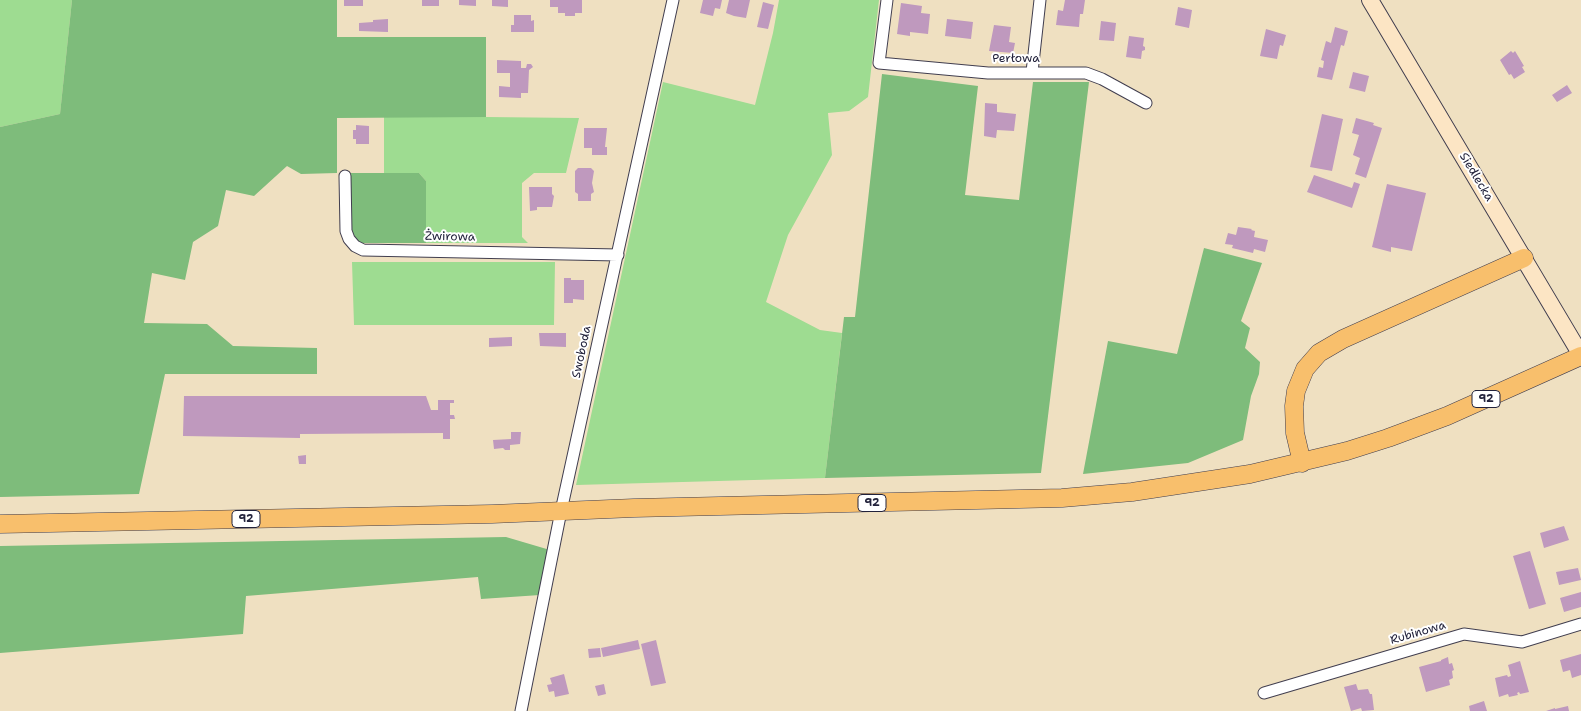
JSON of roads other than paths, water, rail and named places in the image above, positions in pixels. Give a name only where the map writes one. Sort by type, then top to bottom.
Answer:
[{"type":"main road","name":"Siedlecka","points":[[1370,0],[1581,356]]},
{"type":"main road","points":[[1302,463],[1295,433],[1294,406],[1296,391],[1305,369],[1319,353],[1343,339],[1524,258]]},
{"type":"main road","name":"92","points":[[0,524],[492,514],[562,510],[1062,498],[1174,486],[1250,474],[1347,451],[1417,428],[1499,394],[1581,356]]},
{"type":"street","name":"Swoboda","points":[[521,711],[562,510],[673,0]]},
{"type":"street","name":"Perłowa","points":[[887,0],[879,63],[988,73],[1086,73],[1102,79],[1146,103]]},
{"type":"street","points":[[1032,72],[1040,0]]},
{"type":"street","name":"Żwirowa","points":[[345,176],[346,231],[349,240],[355,246],[364,250],[618,255]]},
{"type":"street","name":"Rubinowa","points":[[1264,693],[1464,634],[1522,642],[1581,624]]}]
